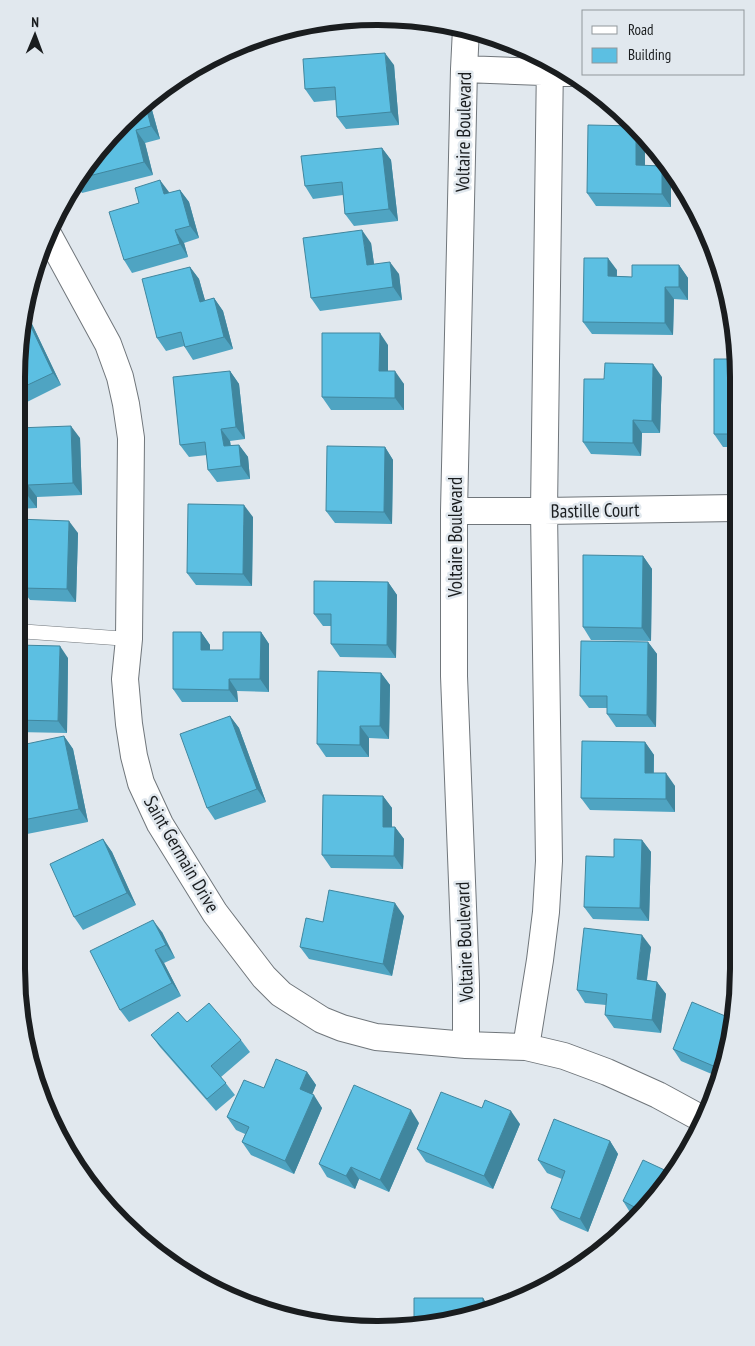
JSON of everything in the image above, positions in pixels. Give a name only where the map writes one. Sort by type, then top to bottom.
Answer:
[{"type":"street","name":"Voltaire Boulevard","points":[[466,36],[454,511],[454,676],[466,984],[466,1045]]},
{"type":"street","points":[[464,69],[548,69]]},
{"type":"street","points":[[526,1047],[546,912],[549,861],[544,511],[557,74]]},
{"type":"street","name":"Saint Germain Drive","points":[[52,242],[108,344],[120,377],[126,404],[131,438],[129,639],[125,679],[134,756],[141,783],[160,824],[210,905],[264,977],[281,994],[322,1020],[342,1028],[376,1036],[466,1045],[526,1047],[564,1056],[607,1072],[658,1095],[697,1116]]},
{"type":"street","name":"Bastille Court","points":[[454,511],[730,508]]},
{"type":"lane","points":[[25,632],[129,639]]},
{"type":"building","points":[[385,53],[391,112],[337,117],[335,87],[305,89],[303,59]]},
{"type":"building","points":[[147,110],[151,126],[136,130],[144,162],[88,176],[112,145]]},
{"type":"building","points":[[588,125],[625,126],[636,138],[636,165],[659,166],[662,170],[662,194],[587,193]]},
{"type":"building","points":[[382,148],[389,209],[345,214],[342,182],[305,186],[301,156]]},
{"type":"building","points":[[160,180],[164,194],[180,190],[190,226],[175,230],[180,244],[124,260],[109,212],[139,203],[135,188]]},
{"type":"building","points":[[362,230],[367,265],[390,262],[393,287],[311,298],[303,238]]},
{"type":"building","points":[[584,258],[608,258],[608,276],[632,277],[632,265],[679,265],[679,287],[665,287],[665,323],[583,322]]},
{"type":"building","points":[[190,267],[200,302],[214,298],[224,337],[185,347],[181,332],[157,338],[142,279]]},
{"type":"building","points":[[29,323],[53,373],[25,386]]},
{"type":"building","points":[[322,333],[380,333],[379,371],[395,371],[395,398],[322,397]]},
{"type":"building","points":[[714,359],[729,359],[730,434],[714,434]]},
{"type":"building","points":[[605,363],[653,364],[652,421],[633,420],[633,443],[583,442],[584,379],[604,379]]},
{"type":"building","points":[[230,371],[236,427],[221,429],[224,446],[239,445],[241,466],[208,470],[205,442],[180,445],[173,377]]},
{"type":"building","points":[[71,426],[73,483],[28,485],[28,496],[25,496],[25,428]]},
{"type":"building","points":[[327,446],[385,447],[384,512],[326,511]]},
{"type":"building","points":[[188,504],[244,505],[243,574],[187,573]]},
{"type":"building","points":[[25,519],[69,521],[67,589],[25,588]]},
{"type":"building","points":[[583,555],[643,556],[642,628],[583,627]]},
{"type":"building","points":[[314,581],[388,582],[387,645],[331,644],[331,614],[314,614]]},
{"type":"building","points":[[173,632],[201,632],[201,650],[223,650],[223,632],[261,632],[260,679],[229,679],[229,690],[173,689]]},
{"type":"building","points":[[581,641],[648,642],[647,715],[607,714],[607,696],[580,696]]},
{"type":"building","points":[[25,645],[60,646],[58,721],[25,720]]},
{"type":"building","points":[[318,671],[381,673],[380,726],[360,726],[360,745],[317,744]]},
{"type":"building","points":[[230,716],[257,789],[207,808],[180,734]]},
{"type":"building","points":[[64,736],[79,809],[25,820],[25,744]]},
{"type":"building","points":[[582,741],[645,742],[645,773],[666,773],[666,799],[581,798]]},
{"type":"building","points":[[323,795],[383,796],[383,827],[395,827],[394,856],[322,855]]},
{"type":"building","points":[[103,839],[127,893],[74,917],[50,864]]},
{"type":"building","points":[[614,839],[642,840],[640,908],[584,907],[586,856],[614,857]]},
{"type":"building","points":[[329,890],[395,903],[383,964],[300,947],[306,918],[323,922]]},
{"type":"building","points":[[153,920],[166,945],[155,950],[172,983],[120,1010],[90,951]]},
{"type":"building","points":[[584,928],[642,935],[637,979],[657,982],[652,1020],[605,1015],[607,994],[577,990]]},
{"type":"building","points":[[692,1002],[727,1017],[716,1067],[673,1049]]},
{"type":"building","points":[[209,1003],[241,1040],[211,1066],[226,1083],[207,1099],[151,1035],[178,1012],[187,1022]]},
{"type":"building","points":[[276,1059],[307,1072],[300,1089],[314,1095],[285,1161],[242,1142],[249,1127],[227,1117],[244,1080],[264,1088]]},
{"type":"building","points":[[354,1085],[411,1110],[380,1180],[351,1167],[346,1176],[319,1164]]},
{"type":"building","points":[[441,1092],[482,1108],[485,1100],[511,1111],[484,1176],[417,1149]]},
{"type":"building","points":[[554,1119],[610,1141],[580,1219],[551,1208],[565,1171],[538,1160]]},
{"type":"building","points":[[643,1160],[666,1171],[636,1208],[623,1201]]},
{"type":"building","points":[[414,1298],[483,1298],[483,1305],[469,1309],[414,1319]]}]
